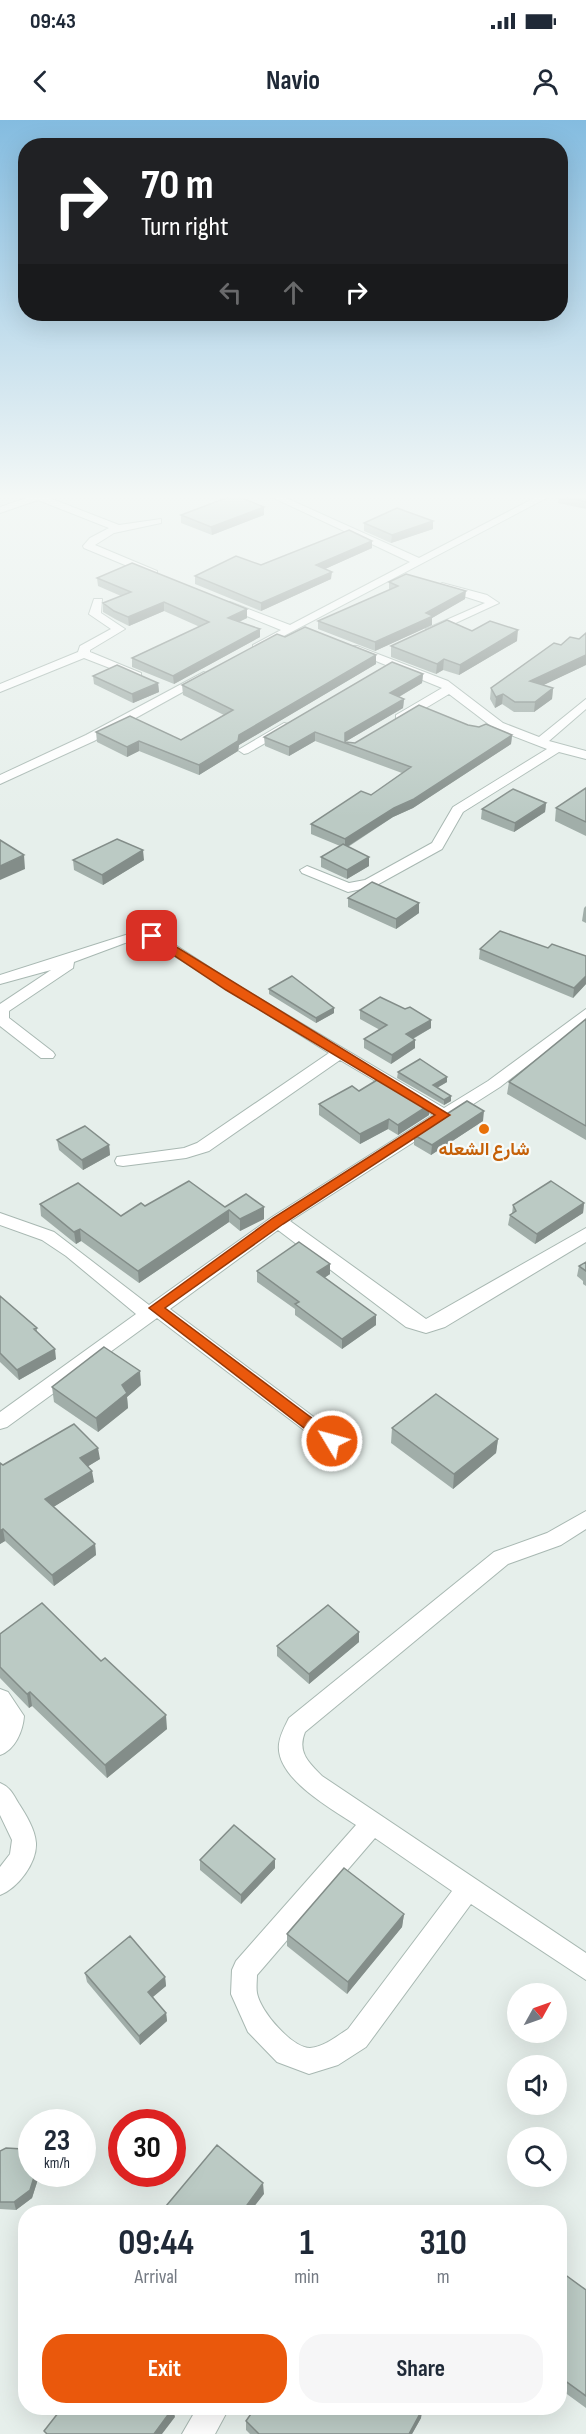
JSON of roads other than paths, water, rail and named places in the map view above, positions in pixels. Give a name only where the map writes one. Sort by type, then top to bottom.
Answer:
[{"type":"street","points":[[84,654],[84,648],[119,629],[95,614],[98,601]]},
{"type":"street","points":[[220,601],[292,628],[315,634]]},
{"type":"street","points":[[247,652],[344,601]]},
{"type":"street","points":[[418,637],[494,603],[490,601]]},
{"type":"street","points":[[346,645],[384,657],[450,688],[499,726],[557,748],[586,755]]},
{"type":"street","points":[[0,688],[84,654],[163,687]]},
{"type":"street","points":[[371,674],[384,657]]},
{"type":"street","points":[[3,776],[90,738],[163,687],[216,669]]},
{"type":"street","points":[[390,723],[450,688]]},
{"type":"street","points":[[540,742],[586,703]]},
{"type":"street","points":[[244,750],[293,721]]},
{"type":"street","points":[[307,870],[348,888],[370,883],[437,846],[458,810],[557,748]]},
{"type":"street","points":[[0,980],[84,954],[125,938],[140,934],[152,936],[230,987],[444,1115]]},
{"type":"street","points":[[48,1055],[1,1019],[2,1009],[84,954]]},
{"type":"street","points":[[0,1422],[278,1221],[494,1084],[586,1014]]},
{"type":"street","points":[[123,1161],[186,1153],[203,1147],[340,1053]]},
{"type":"street","points":[[0,1219],[48,1236],[72,1252],[332,1441]]},
{"type":"street","points":[[278,1221],[413,1322],[426,1326],[438,1322],[586,1234]]},
{"type":"street","points":[[586,1519],[554,1539],[501,1558],[297,1725],[289,1738],[290,1754],[299,1769],[314,1784],[586,1968]]},
{"type":"street","points":[[0,1700],[13,1716],[12,1727],[0,1745]]},
{"type":"street","points":[[0,1794],[21,1830],[26,1850],[19,1866],[0,1884]]},
{"type":"street","points":[[373,1824],[245,1970],[244,1994],[257,2023],[286,2053],[309,2061],[329,2056],[357,2038],[468,1888]]},
{"type":"street","points":[[197,2434],[209,2415]]},
{"type":"place","name":"شارع الشعله","points":[[484,1129]]}]
